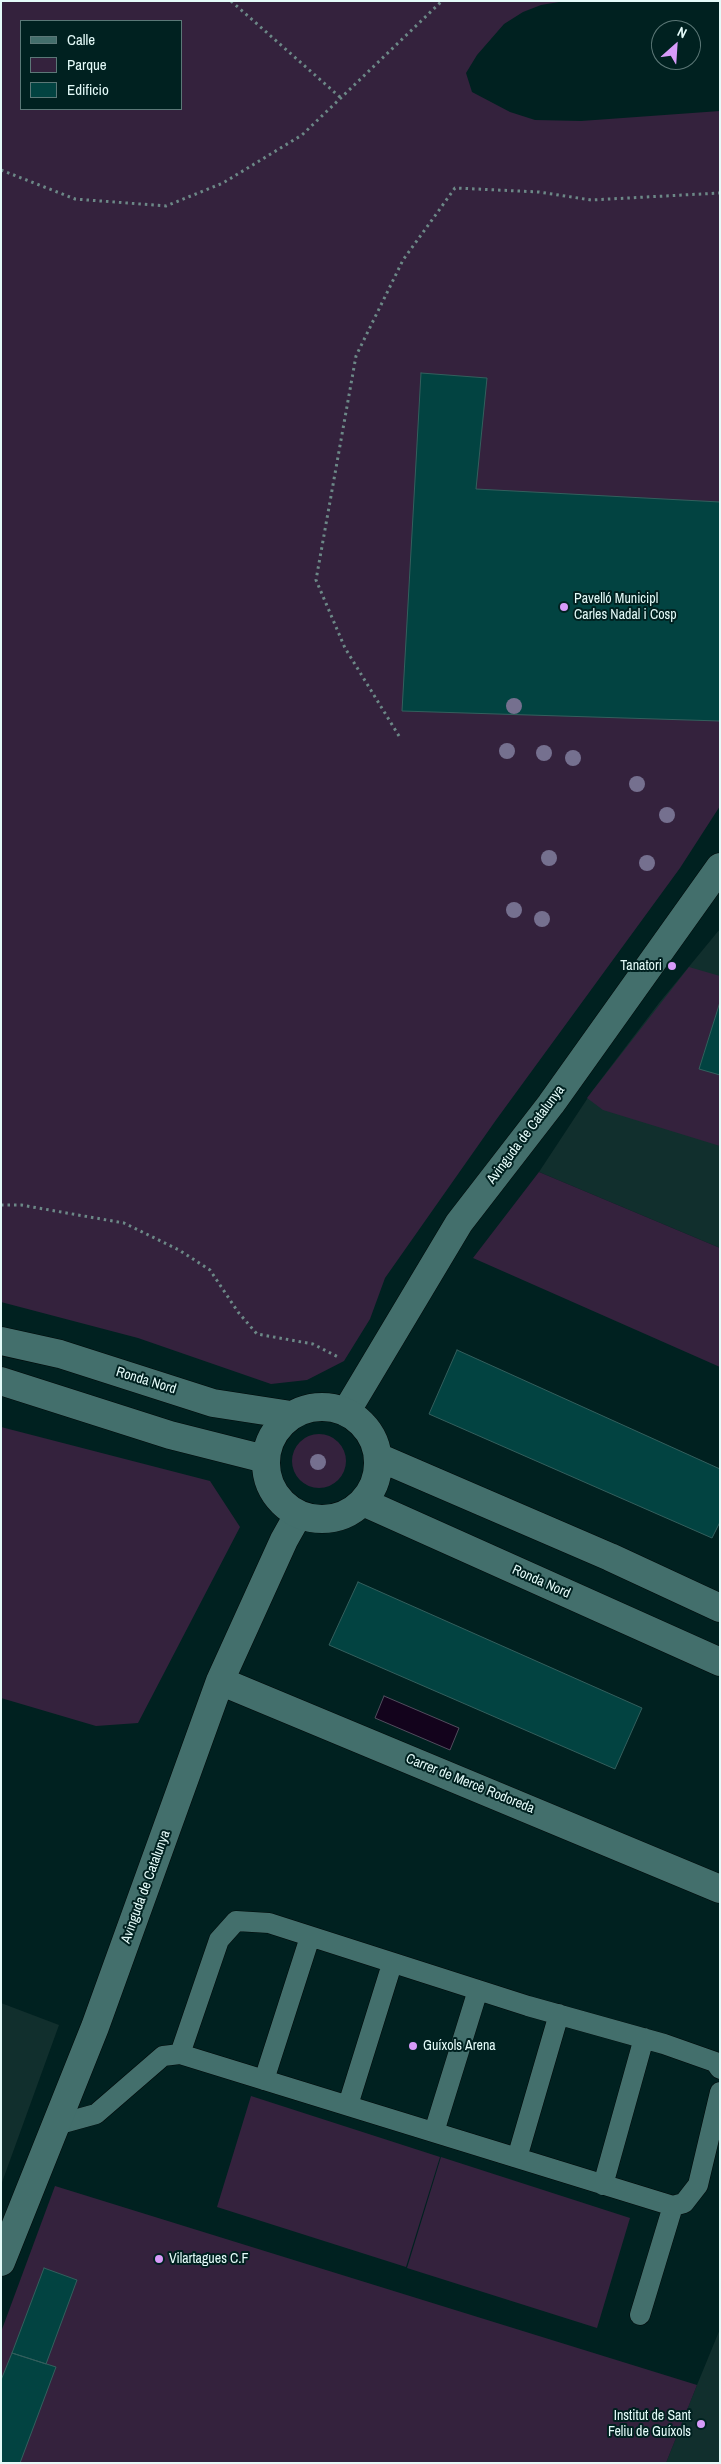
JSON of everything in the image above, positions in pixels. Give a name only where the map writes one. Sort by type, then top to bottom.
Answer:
[{"type":"street","name":"Avinguda de Catalunya","points":[[346,1412],[459,1223],[550,1104],[720,867]]},
{"type":"street","name":"Ronda Nord","points":[[1,1342],[60,1354],[213,1403],[291,1415]]},
{"type":"street","points":[[1,1381],[170,1435],[265,1459]]},
{"type":"street","name":"Ronda Nord","points":[[328,1407],[346,1412],[362,1423],[373,1439],[378,1457],[378,1474],[373,1489],[363,1502],[349,1513],[333,1519],[314,1520],[298,1515],[283,1505],[273,1492],[266,1476],[265,1459],[269,1442],[278,1427],[291,1415],[309,1408],[328,1407]]},
{"type":"street","points":[[378,1457],[610,1556],[720,1608]]},
{"type":"street","name":"Ronda Nord","points":[[363,1502],[720,1662]]},
{"type":"street","name":"Avinguda de Catalunya","points":[[1,2262],[95,2027],[220,1681],[284,1540],[298,1515]]},
{"type":"street","name":"Carrer de Mercè Rodoreda","points":[[220,1681],[720,1889]]},
{"type":"lane","points":[[180,2054],[219,1940],[236,1921],[269,1923],[392,1964],[644,2038],[715,2062],[720,2069]]},
{"type":"lane","points":[[264,2080],[310,1937]]},
{"type":"lane","points":[[348,2106],[392,1964]]},
{"type":"lane","points":[[434,2132],[478,1990]]},
{"type":"lane","points":[[518,2158],[559,2014]]},
{"type":"lane","points":[[603,2185],[644,2038]]},
{"type":"lane","points":[[56,2125],[96,2114],[163,2056],[180,2054],[673,2206],[684,2203],[698,2185],[720,2092]]},
{"type":"lane","points":[[640,2315],[673,2206]]},
{"type":"path","points":[[231,1],[340,98]]},
{"type":"path","points":[[1,170],[75,198],[166,206],[224,183],[302,135],[442,1]]},
{"type":"path","points":[[399,736],[345,648],[316,580],[356,356],[404,260],[455,188],[540,192],[590,200],[720,193]]},
{"type":"path","points":[[1,1205],[21,1205],[124,1223],[179,1250],[210,1270],[238,1312],[257,1334],[313,1344],[370,1373]]},
{"type":"shaded area","points":[[720,929],[720,1248],[539,1172],[593,1090],[659,1003]]},
{"type":"shaded area","points":[[384,1696],[459,1728],[450,1750],[375,1718]]},
{"type":"shaded area","points":[[1,2003],[59,2025],[1,2185]]},
{"type":"shaded area","name":"Institut de Sant Feliu de Guíxols","points":[[720,2329],[720,2463],[666,2463],[697,2385]]},
{"type":"green space","points":[[1,1],[565,1],[541,5],[523,12],[504,24],[477,55],[466,73],[472,92],[510,112],[535,120],[581,121],[720,111],[720,806],[680,868],[496,1120],[385,1278],[370,1319],[344,1361],[307,1380],[271,1384],[138,1338],[1,1302]]},
{"type":"green space","points":[[689,967],[720,976],[720,1002],[699,1068],[720,1075],[720,1146],[603,1110],[587,1098]]},
{"type":"green space","points":[[539,1172],[720,1248],[720,1367],[473,1258]]},
{"type":"green space","points":[[1,1427],[210,1481],[240,1527],[138,1723],[96,1726],[1,1698]]},
{"type":"green space","points":[[319,1434],[338,1442],[346,1461],[338,1480],[319,1488],[300,1480],[292,1461],[300,1442]]},
{"type":"green space","points":[[251,2096],[440,2157],[406,2267],[217,2207]]},
{"type":"green space","points":[[441,2157],[630,2218],[597,2328],[407,2268]]},
{"type":"green space","name":"Vilartagues C.F","points":[[55,2186],[697,2385],[666,2463],[1,2463],[1,2332]]},
{"type":"building","name":"Pavelló Municipl Carles Nadal i Cosp","points":[[421,373],[487,378],[476,489],[720,502],[720,721],[402,711]]},
{"type":"building","points":[[720,1002],[720,1075],[699,1069]]},
{"type":"building","points":[[457,1350],[720,1469],[720,1522],[712,1538],[429,1414]]},
{"type":"building","points":[[358,1582],[642,1708],[615,1769],[329,1645]]},
{"type":"building","points":[[44,2268],[77,2280],[46,2364],[12,2353]]},
{"type":"building","points":[[12,2353],[56,2367],[20,2463],[1,2463],[1,2380]]},
{"type":"place","name":"Pavelló Municipl Carles Nadal i Cosp","points":[[564,607]]},
{"type":"place","name":"Tanatori","points":[[672,966]]},
{"type":"place","name":"Guíxols Arena","points":[[413,2046]]},
{"type":"place","name":"Vilartagues C.F","points":[[159,2259]]},
{"type":"place","name":"Institut de Sant Feliu de Guíxols","points":[[701,2424]]}]
